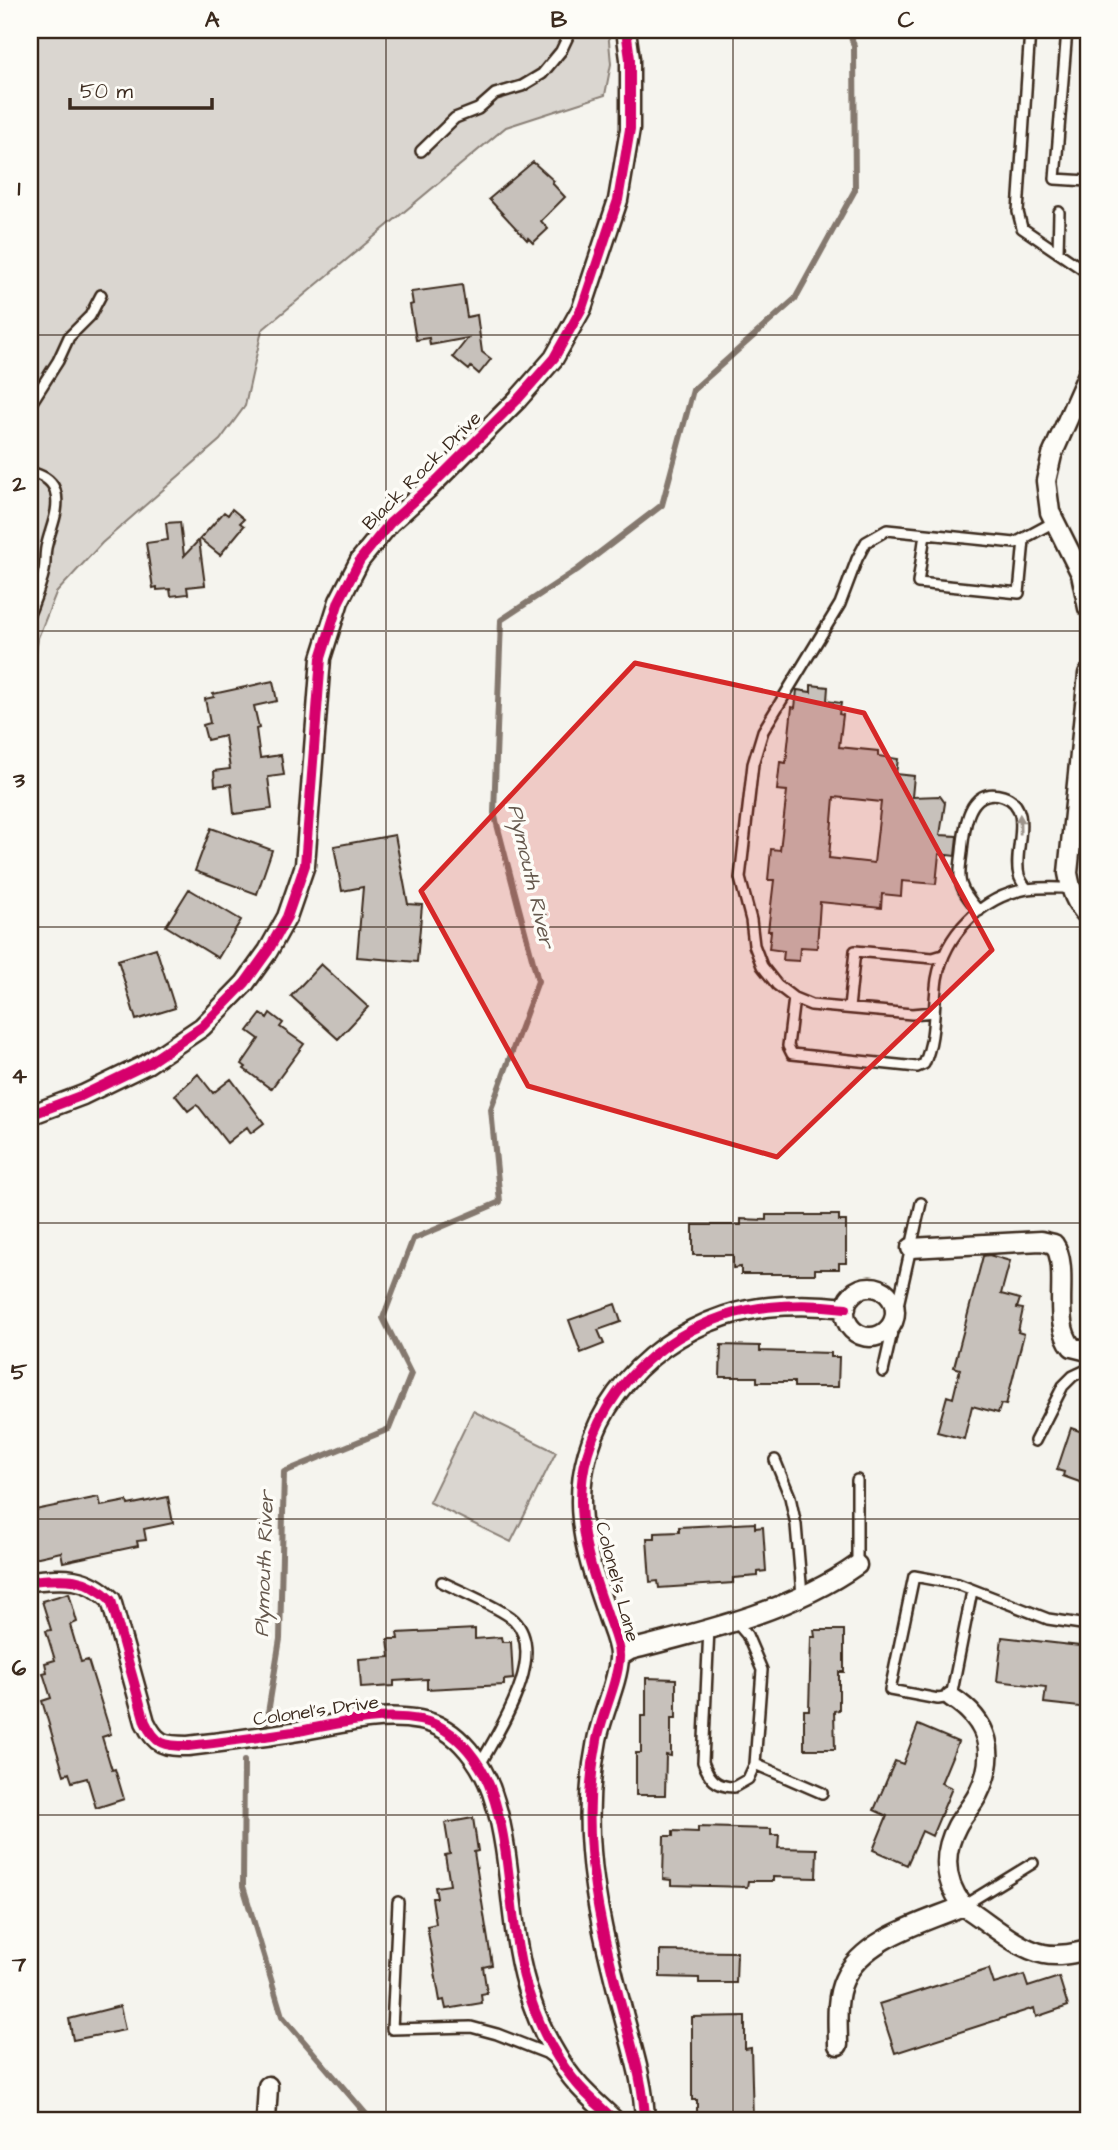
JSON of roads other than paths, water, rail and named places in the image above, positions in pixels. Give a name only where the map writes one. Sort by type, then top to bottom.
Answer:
[{"type":"street","name":"Black Rock Drive","points":[[30,1115],[83,1096],[148,1064],[202,1027],[245,983],[268,951],[287,917],[305,865],[321,658],[339,601],[360,560],[390,523],[431,486],[527,389],[554,358],[582,308],[618,200],[630,129],[630,60],[626,30]]},
{"type":"street","points":[[1088,374],[1052,455],[1048,468],[1047,497],[1055,522],[1081,574],[1088,608]]},
{"type":"street","points":[[1088,674],[1068,856],[1070,888],[1077,903],[1088,916]]},
{"type":"street","points":[[911,1248],[1041,1241],[1054,1244],[1058,1257],[1064,1336],[1072,1348],[1088,1351]]},
{"type":"street","points":[[874,1287],[882,1290],[893,1302],[895,1318],[892,1325],[880,1336],[864,1337],[850,1328],[846,1320],[846,1308],[851,1296],[858,1290],[874,1287]]},
{"type":"street","name":"Colonel's Lane","points":[[645,2120],[639,2075],[597,1903],[590,1848],[592,1773],[597,1740],[620,1656],[587,1552],[580,1497],[587,1454],[595,1429],[619,1387],[645,1361],[686,1333],[725,1316],[769,1308],[846,1308]]},
{"type":"street","name":"Colonel's Lane","points":[[620,1656],[630,1650],[709,1628],[802,1595],[857,1565]]},
{"type":"street","name":"Colonel's Drive","points":[[30,1581],[76,1579],[99,1589],[111,1600],[145,1722],[159,1743],[188,1746],[355,1721],[402,1718],[422,1720],[442,1727],[457,1740],[480,1766],[495,1801],[518,1953],[541,2025],[579,2086],[614,2120]]},
{"type":"street","points":[[951,1698],[974,1716],[985,1733],[990,1753],[978,1795],[957,1827],[947,1849],[946,1871],[953,1894],[963,1906],[1017,1942],[1044,1954],[1066,1955],[1088,1950]]},
{"type":"street","points":[[838,2045],[839,2001],[844,1980],[862,1954],[878,1942],[963,1906]]},
{"type":"street","points":[[266,2120],[268,2086]]},
{"type":"lane","points":[[421,151],[455,118],[478,109],[495,94],[523,86],[542,74],[561,51],[571,30]]},
{"type":"lane","points":[[1030,30],[1018,212],[1022,228],[1088,272]]},
{"type":"lane","points":[[1067,30],[1055,179],[1088,181]]},
{"type":"lane","points":[[1058,253],[1059,212]]},
{"type":"lane","points":[[30,405],[58,361],[64,345],[90,316],[101,295]]},
{"type":"lane","points":[[30,471],[50,482],[56,501],[43,573],[30,612]]},
{"type":"lane","points":[[934,1012],[912,1014],[811,1005],[794,998],[777,985],[762,966],[754,945],[740,878],[753,764],[763,732],[840,604],[866,542],[887,530],[1015,543],[1055,522]]},
{"type":"lane","points":[[925,534],[918,583],[1019,593],[1024,540]]},
{"type":"lane","points":[[979,911],[965,894],[960,875],[965,821],[972,804],[983,797],[1004,796],[1013,802],[1019,811],[1021,823],[1017,862],[1019,876],[1027,889]]},
{"type":"lane","points":[[794,998],[788,1046],[792,1054],[917,1066],[925,1064],[930,1051],[937,978],[943,955],[967,920],[1008,894],[1027,889],[1070,888]]},
{"type":"lane","points":[[849,1008],[855,951],[933,958],[943,955]]},
{"type":"lane","points":[[883,1372],[921,1203]]},
{"type":"lane","points":[[1034,1441],[1063,1386],[1073,1376],[1088,1369]]},
{"type":"lane","points":[[775,1460],[790,1497],[796,1525],[802,1595]]},
{"type":"lane","points":[[857,1479],[857,1565]]},
{"type":"lane","points":[[972,1591],[951,1698],[938,1699],[890,1690],[914,1576],[958,1584],[1048,1619],[1088,1625]]},
{"type":"lane","points":[[442,1582],[512,1619],[520,1629],[525,1648],[524,1671],[518,1693],[480,1766]]},
{"type":"lane","points":[[709,1628],[703,1762],[715,1783],[734,1787],[742,1784],[752,1773],[755,1764],[762,1670],[747,1635],[734,1620]]},
{"type":"lane","points":[[755,1764],[822,1793]]},
{"type":"lane","points":[[963,1906],[1033,1863]]},
{"type":"lane","points":[[398,1902],[392,2029],[471,2028],[497,2034],[545,2053],[566,2069]]},
{"type":"waterway","name":"Plymouth River","points":[[266,1725],[280,1639],[284,1472],[389,1429],[411,1374],[383,1318],[413,1239],[500,1202],[491,1109],[538,981],[494,813],[501,620],[577,570],[662,505],[693,390],[795,299],[855,190],[854,46],[849,30]]},
{"type":"waterway","name":"Plymouth River","points":[[244,1761],[243,1886],[282,2016],[371,2120]]}]
